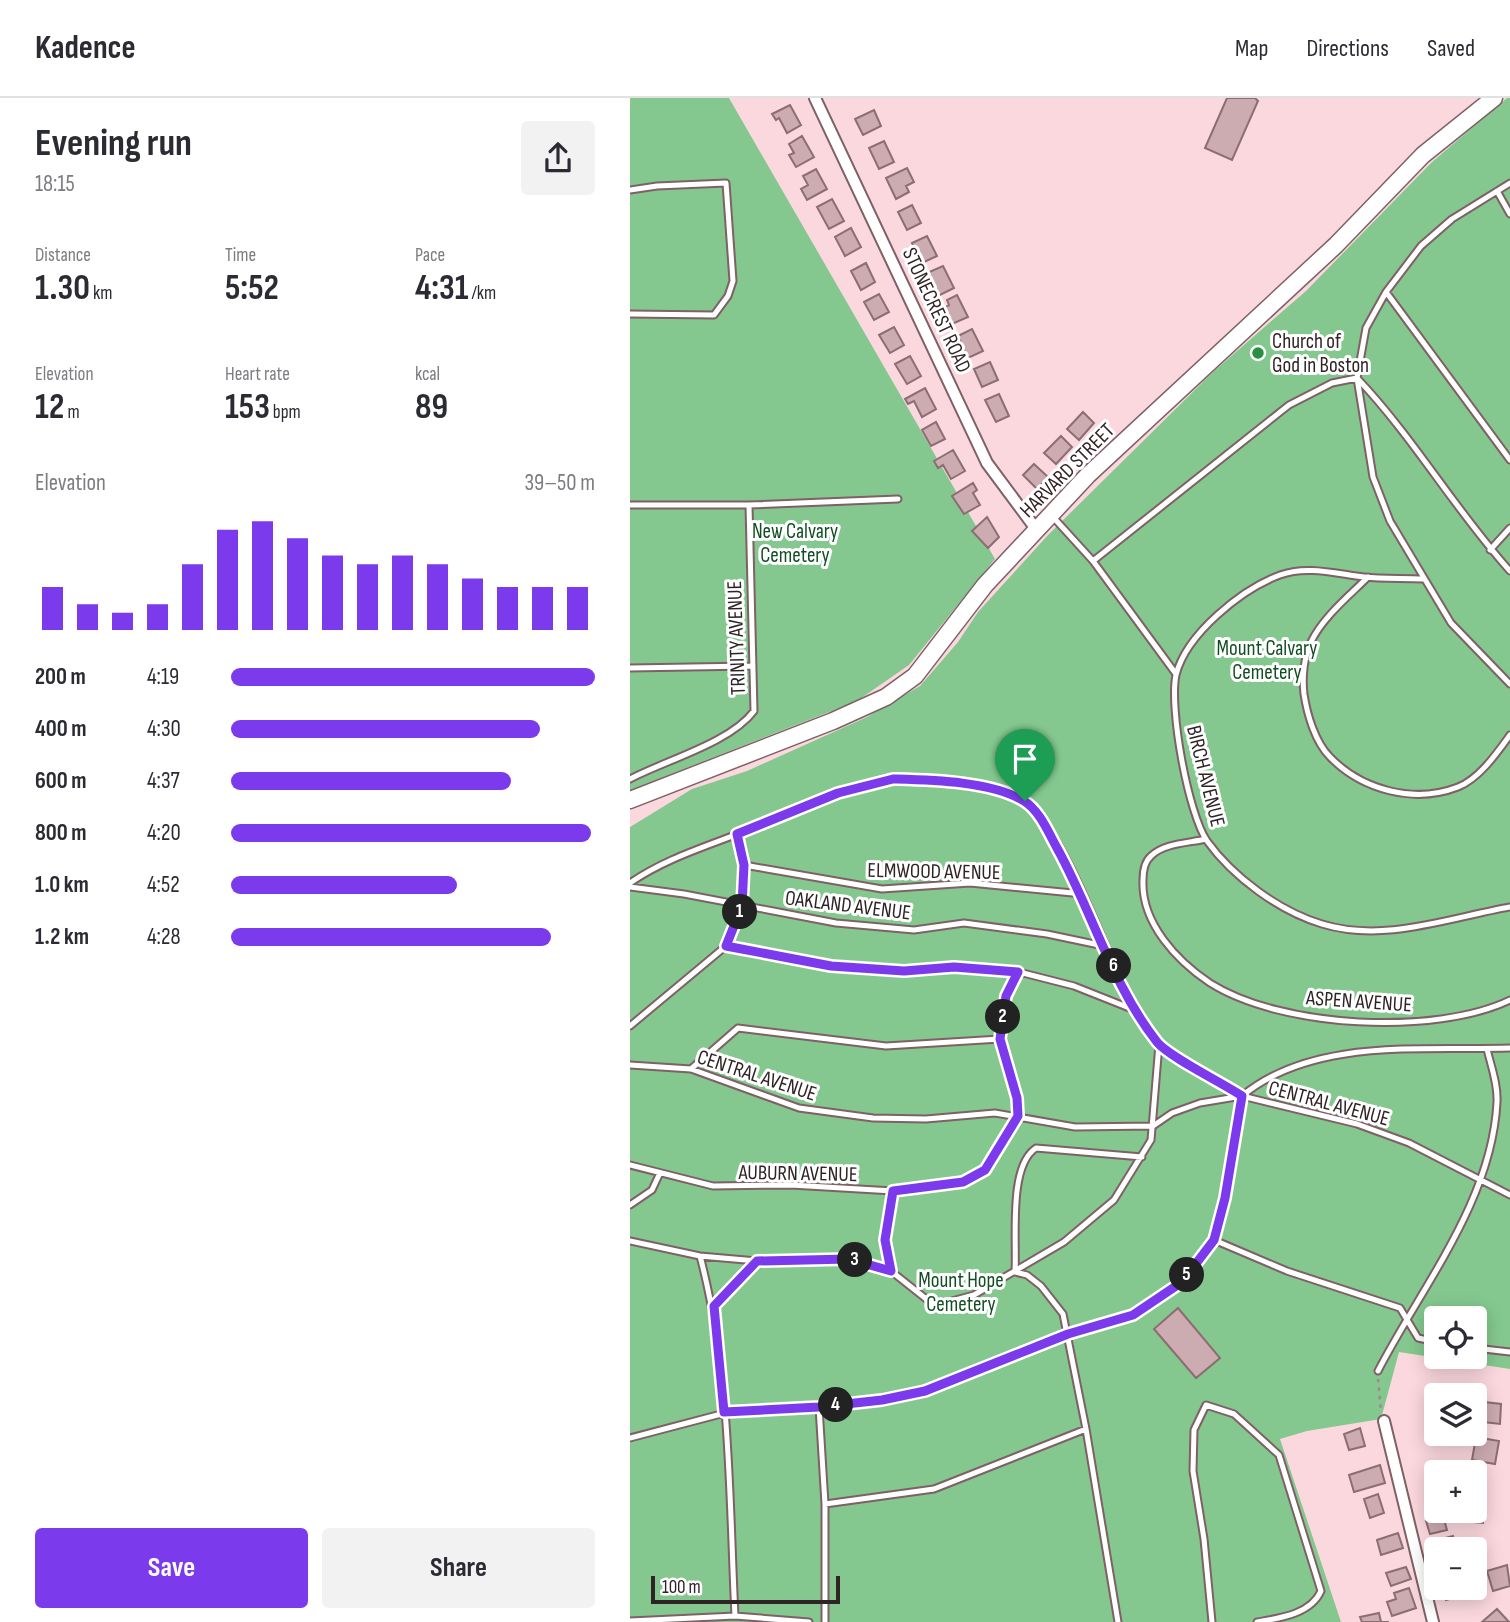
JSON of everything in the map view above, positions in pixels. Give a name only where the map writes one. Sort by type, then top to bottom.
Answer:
[{"type":"main road","name":"HARVARD STREET","points":[[630,800],[886,697],[915,676],[985,585],[1035,529],[1097,467],[1336,245],[1423,155],[1494,98]]},
{"type":"street","name":"STONECREST ROAD","points":[[816,98],[981,452],[993,475],[1035,529]]},
{"type":"street","points":[[1384,1421],[1433,1622]]},
{"type":"lane","points":[[630,190],[726,183],[733,281],[728,296],[714,315],[630,314]]},
{"type":"lane","points":[[1510,183],[1452,219],[1421,246],[1386,292],[1366,328],[1357,378],[1373,477],[1390,521],[1451,623],[1510,684]]},
{"type":"lane","points":[[1497,191],[1510,214]]},
{"type":"lane","points":[[1386,292],[1510,460]]},
{"type":"lane","points":[[1093,561],[1289,405],[1332,383],[1357,378]]},
{"type":"lane","points":[[1357,378],[1392,415],[1490,550],[1510,571]]},
{"type":"lane","points":[[630,505],[749,505],[898,499]]},
{"type":"lane","name":"TRINITY AVENUE","points":[[630,779],[744,725],[754,711],[749,505]]},
{"type":"lane","points":[[1051,514],[1093,561],[1177,674]]},
{"type":"lane","points":[[1490,550],[1510,528]]},
{"type":"lane","name":"BIRCH AVENUE","points":[[1423,579],[1368,577],[1313,570],[1283,574],[1252,587],[1221,609],[1194,644],[1177,674],[1175,715],[1182,760],[1206,839],[1242,878],[1278,903],[1321,924],[1367,932],[1420,926],[1510,907]]},
{"type":"lane","points":[[1368,577],[1336,610],[1311,642],[1302,677],[1307,714],[1329,756],[1359,779],[1396,794],[1428,796],[1460,787],[1491,761],[1510,735]]},
{"type":"lane","points":[[630,668],[751,666]]},
{"type":"lane","points":[[630,885],[653,867],[838,793],[893,779],[932,780],[1000,791],[1025,801],[1039,815],[1083,894],[1104,946],[1137,1011],[1159,1044],[1242,1096]]},
{"type":"lane","points":[[630,1026],[726,946],[742,906],[744,865],[737,834]]},
{"type":"lane","name":"ASPEN AVENUE","points":[[1206,839],[1163,847],[1150,856],[1143,868],[1143,892],[1152,921],[1175,954],[1212,983],[1260,1004],[1311,1017],[1368,1022],[1436,1021],[1489,1010],[1510,1000]]},
{"type":"lane","name":"ELMWOOD AVENUE","points":[[744,865],[882,889],[970,883],[1083,894]]},
{"type":"lane","name":"OAKLAND AVENUE","points":[[630,885],[836,923],[914,930],[964,923],[1047,934],[1104,946]]},
{"type":"lane","points":[[726,946],[831,966],[904,971],[954,967],[1018,972],[1074,986],[1137,1011]]},
{"type":"lane","points":[[1018,972],[1006,996],[1000,1039],[1017,1098],[1018,1116]]},
{"type":"lane","points":[[691,1069],[738,1028],[886,1046],[1000,1039]]},
{"type":"lane","points":[[630,1241],[701,1256],[757,1261],[849,1259],[891,1271],[930,1302],[948,1302],[974,1295],[1095,1220],[1114,1200],[1151,1140],[1159,1044]]},
{"type":"lane","points":[[630,1438],[724,1412],[819,1407],[882,1400],[925,1391],[1068,1334],[1133,1315],[1182,1282],[1214,1240],[1225,1198],[1242,1096],[1260,1081],[1311,1062],[1344,1054],[1510,1048]]},
{"type":"lane","points":[[1378,1371],[1460,1224],[1480,1180],[1490,1148],[1497,1100],[1487,1049]]},
{"type":"lane","name":"CENTRAL AVENUE","points":[[630,1065],[691,1069],[799,1108],[837,1114],[926,1119],[995,1112],[1075,1127],[1153,1126],[1172,1113],[1200,1103],[1242,1096],[1357,1124],[1409,1143],[1510,1195]]},
{"type":"lane","name":"AUBURN AVENUE","points":[[631,1164],[659,1175],[713,1186],[791,1185],[893,1191],[963,1182],[985,1170],[1018,1116]]},
{"type":"lane","points":[[1015,1272],[1019,1170],[1027,1154],[1036,1147],[1142,1157]]},
{"type":"lane","points":[[630,1205],[637,1203],[652,1190],[659,1175]]},
{"type":"lane","points":[[891,1271],[885,1240],[893,1191]]},
{"type":"lane","points":[[1214,1240],[1287,1271],[1400,1308],[1418,1338],[1424,1339]]},
{"type":"lane","points":[[701,1256],[714,1306],[724,1412],[735,1616]]},
{"type":"lane","points":[[714,1306],[757,1261]]},
{"type":"lane","points":[[1015,1272],[1027,1275],[1041,1286],[1063,1314],[1086,1429],[1118,1622]]},
{"type":"lane","points":[[1487,1349],[1510,1352]]},
{"type":"lane","points":[[1212,1622],[1204,1539],[1193,1471],[1194,1430],[1206,1405],[1234,1414],[1279,1455],[1321,1591],[1315,1604],[1307,1609],[1257,1622]]},
{"type":"lane","points":[[819,1407],[825,1504],[825,1622]]},
{"type":"lane","points":[[825,1504],[934,1489],[1086,1429]]},
{"type":"lane","points":[[630,1621],[735,1616],[809,1622]]},
{"type":"path","points":[[1378,1371],[1377,1391],[1384,1421]]},
{"type":"green space","name":"New Calvary Cemetery","points":[[630,98],[729,98],[995,559],[909,665],[857,701],[630,790]]},
{"type":"green space","name":"Mount Hope Cemetery","points":[[1510,98],[1510,1369],[1487,1365],[1487,1306],[1424,1306],[1424,1356],[1399,1352],[1381,1419],[1307,1431],[1280,1439],[1341,1622],[630,1622],[630,827],[692,789],[747,771],[867,717],[920,686],[958,642],[978,612],[1048,535],[1213,372],[1306,291],[1432,162]]},
{"type":"building","points":[[1227,98],[1255,98],[1258,101],[1232,160],[1205,148]]},
{"type":"building","points":[[790,105],[801,125],[787,133],[779,118],[776,120],[772,114]]},
{"type":"building","points":[[874,110],[881,126],[863,135],[855,119]]},
{"type":"building","points":[[802,136],[814,157],[796,167],[789,155],[794,153],[789,144]]},
{"type":"building","points":[[884,141],[894,162],[879,169],[869,148]]},
{"type":"building","points":[[907,168],[914,182],[906,186],[909,192],[896,199],[886,178]]},
{"type":"building","points":[[816,169],[827,189],[807,200],[801,189],[808,185],[803,176]]},
{"type":"building","points":[[832,199],[844,221],[829,229],[817,207]]},
{"type":"building","points":[[912,205],[921,223],[907,230],[898,212]]},
{"type":"building","points":[[851,228],[861,247],[845,256],[835,237]]},
{"type":"building","points":[[927,236],[937,256],[922,263],[912,243]]},
{"type":"building","points":[[866,263],[875,282],[861,290],[851,271]]},
{"type":"building","points":[[943,266],[954,288],[938,296],[927,273]]},
{"type":"building","points":[[879,294],[889,312],[874,320],[864,302]]},
{"type":"building","points":[[957,295],[968,317],[952,324],[944,308],[949,305],[947,300]]},
{"type":"building","points":[[894,327],[904,345],[890,353],[879,335]]},
{"type":"building","points":[[972,329],[983,351],[968,358],[958,336]]},
{"type":"building","points":[[910,356],[921,376],[907,384],[895,364]]},
{"type":"building","points":[[990,362],[998,380],[982,387],[974,369]]},
{"type":"building","points":[[925,388],[936,409],[922,417],[914,401],[908,404],[905,399]]},
{"type":"building","points":[[999,394],[1009,416],[996,422],[985,400]]},
{"type":"building","points":[[1083,412],[1094,423],[1079,440],[1067,429]]},
{"type":"building","points":[[936,422],[945,439],[931,446],[922,430]]},
{"type":"building","points":[[1061,436],[1072,447],[1056,464],[1044,453]]},
{"type":"building","points":[[953,450],[965,471],[951,479],[943,465],[938,468],[934,461]]},
{"type":"building","points":[[1034,464],[1048,477],[1037,489],[1023,475]]},
{"type":"building","points":[[973,483],[977,490],[973,493],[980,505],[964,514],[952,496]]},
{"type":"building","points":[[987,517],[999,537],[988,548],[972,531]]},
{"type":"building","points":[[1178,1308],[1220,1358],[1196,1378],[1154,1329]]},
{"type":"building","points":[[1487,1402],[1501,1404],[1500,1424],[1487,1422]]},
{"type":"building","points":[[1360,1428],[1365,1446],[1349,1450],[1344,1434]]},
{"type":"building","points":[[1487,1439],[1499,1441],[1495,1464],[1487,1463],[1487,1460],[1472,1460],[1474,1446],[1487,1446]]},
{"type":"building","points":[[1380,1465],[1385,1483],[1354,1492],[1349,1475]]},
{"type":"building","points":[[1378,1494],[1384,1513],[1370,1518],[1364,1499]]},
{"type":"building","points":[[1427,1523],[1445,1523],[1447,1530],[1430,1534]]},
{"type":"building","points":[[1398,1533],[1403,1548],[1381,1555],[1377,1540]]},
{"type":"building","points":[[1507,1565],[1510,1586],[1493,1591],[1487,1571]]},
{"type":"building","points":[[1406,1567],[1411,1579],[1391,1586],[1386,1573]]},
{"type":"building","points":[[1409,1588],[1416,1608],[1392,1616],[1387,1602],[1396,1599],[1394,1593]]},
{"type":"building","points":[[1497,1609],[1509,1622],[1482,1622]]},
{"type":"building","points":[[1379,1613],[1381,1622],[1362,1622],[1360,1617]]},
{"type":"place","name":"Church of God in Boston","points":[[1258,353]]},
{"type":"route","points":[[893,779],[932,780],[1000,791],[1025,801],[1039,815],[1083,894],[1104,946],[1137,1011],[1159,1044],[1242,1096],[1225,1198],[1214,1240],[1182,1282],[1133,1315],[1068,1334],[925,1391],[882,1400],[819,1407],[724,1412],[714,1306],[757,1261],[849,1259],[891,1271],[885,1240],[893,1191],[963,1182],[985,1170],[1018,1116],[1017,1098],[1005,1067],[1000,1039],[1006,996],[1018,972],[954,967],[904,971],[831,966],[726,946],[742,906],[744,865],[737,834],[838,793],[893,779]]},
{"type":"park label","name":"Mount Calvary Cemetery","points":[[1267,660]]}]
